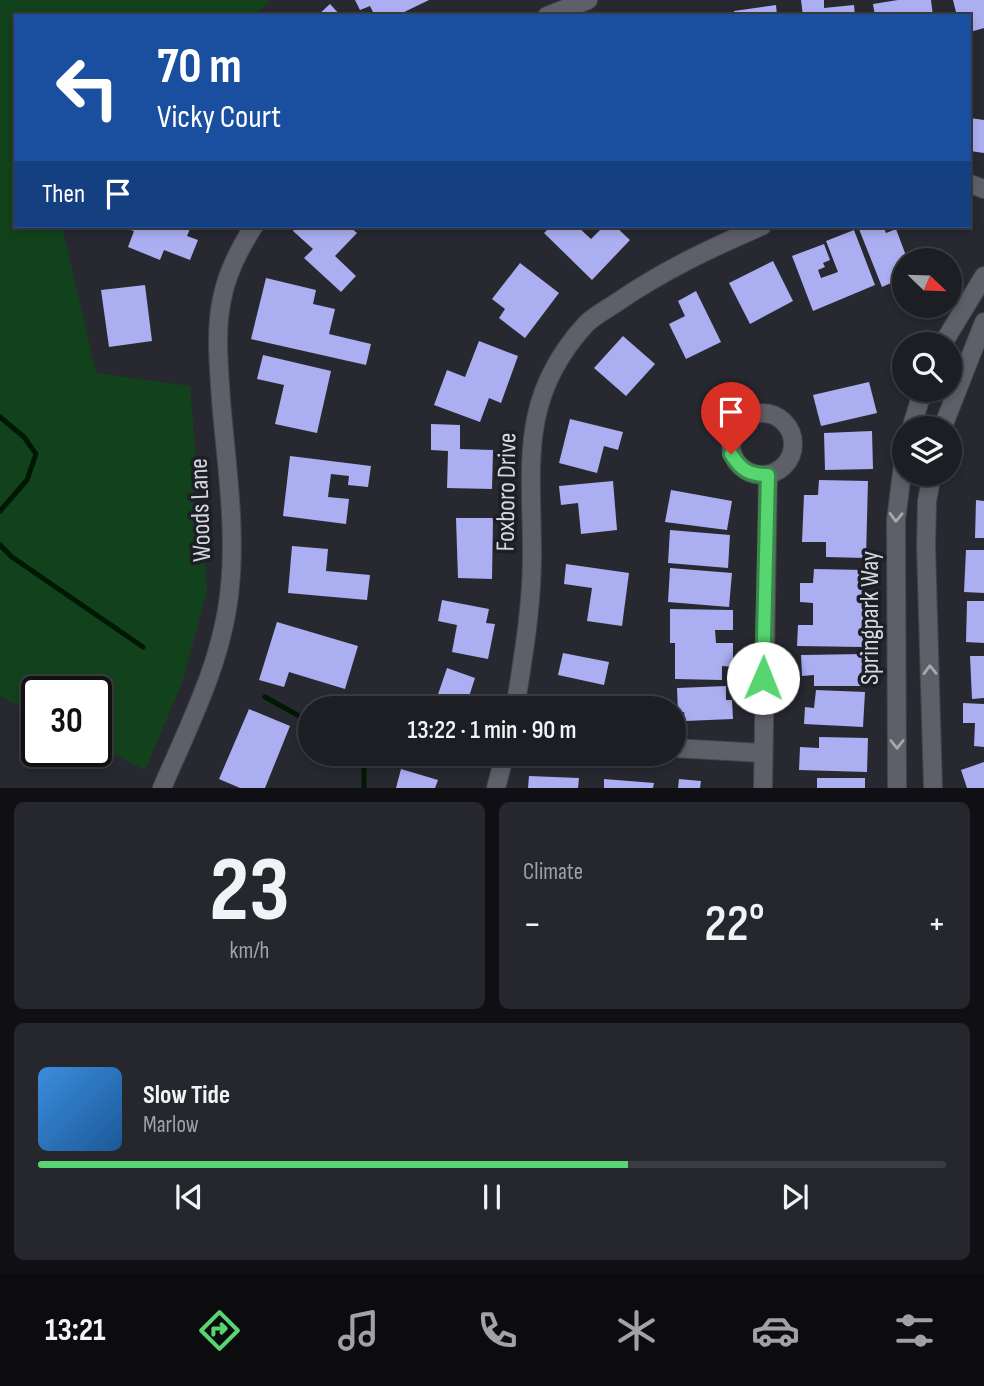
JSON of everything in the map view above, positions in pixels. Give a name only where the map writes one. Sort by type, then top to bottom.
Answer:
[{"type":"street","points":[[552,14],[588,0]]},
{"type":"street","name":"Woods Lane","points":[[162,788],[201,699],[220,642],[230,586],[230,510],[218,363],[221,300],[234,260],[253,228]]},
{"type":"street","name":"Foxboro Drive","points":[[517,696],[528,623],[532,555],[529,461],[536,410],[557,364],[587,323],[655,276],[758,228]]},
{"type":"street","points":[[950,332],[984,276]]},
{"type":"street","points":[[947,416],[984,322]]},
{"type":"street","points":[[763,788],[768,475]]},
{"type":"street","name":"Springpark Way","points":[[897,788],[896,520],[900,486]]},
{"type":"street","points":[[930,486],[926,547],[933,788]]},
{"type":"street","points":[[686,749],[762,753]]},
{"type":"street","points":[[496,788],[502,766]]},
{"type":"green space","points":[[0,0],[271,0],[255,14],[14,14],[14,228],[62,228],[96,373],[190,386],[207,591],[182,683],[145,770],[112,753],[112,676],[21,676],[21,707],[0,696]]},
{"type":"building","points":[[355,0],[429,0],[400,14],[374,14],[370,6],[360,10]]},
{"type":"building","points":[[801,0],[824,0],[824,8],[854,5],[855,14],[803,14]]},
{"type":"building","points":[[898,0],[931,0],[933,14],[875,14],[873,4]]},
{"type":"building","points":[[953,0],[984,0],[984,28],[971,32],[971,14],[956,14]]},
{"type":"building","points":[[330,4],[339,14],[319,14]]},
{"type":"building","points":[[776,5],[777,14],[735,14],[734,11]]},
{"type":"building","points":[[971,118],[984,120],[984,153],[971,151]]},
{"type":"building","points":[[190,228],[187,236],[198,240],[190,260],[164,250],[160,260],[128,247],[134,231],[127,229]]},
{"type":"building","points":[[295,228],[351,228],[357,233],[335,256],[356,276],[341,292],[304,258],[313,249],[293,231]]},
{"type":"building","points":[[549,228],[579,228],[591,239],[602,228],[617,228],[630,240],[592,280],[544,233]]},
{"type":"building","points":[[862,228],[884,228],[886,233],[896,229],[903,248],[892,248],[892,283],[882,287],[859,229]]},
{"type":"building","points":[[854,230],[875,285],[813,311],[792,256],[824,244],[830,260],[823,263],[825,267],[818,270],[821,278],[838,272],[826,241]]},
{"type":"building","points":[[773,261],[793,301],[750,324],[729,283]]},
{"type":"building","points":[[520,263],[559,293],[525,338],[499,318],[505,309],[492,299]]},
{"type":"building","points":[[266,278],[316,290],[313,304],[335,309],[329,334],[371,344],[366,365],[251,339]]},
{"type":"building","points":[[145,285],[152,341],[109,347],[101,290]]},
{"type":"building","points":[[696,291],[721,342],[686,359],[669,324],[685,316],[678,301]]},
{"type":"building","points":[[623,336],[655,364],[626,396],[594,368]]},
{"type":"building","points":[[479,341],[518,356],[501,403],[489,398],[480,422],[434,405],[447,370],[465,377]]},
{"type":"building","points":[[263,355],[331,371],[317,433],[275,424],[284,385],[257,379]]},
{"type":"building","points":[[869,382],[877,413],[821,426],[813,395]]},
{"type":"building","points":[[570,419],[623,432],[618,450],[604,446],[597,473],[559,463]]},
{"type":"building","points":[[431,424],[460,425],[460,449],[493,450],[492,489],[447,488],[448,451],[431,450]]},
{"type":"building","points":[[872,431],[873,469],[825,470],[824,433]]},
{"type":"building","points":[[290,456],[371,466],[368,487],[348,485],[349,476],[331,474],[328,497],[349,499],[346,524],[283,516]]},
{"type":"building","points":[[819,480],[868,481],[866,558],[826,557],[826,542],[802,542],[804,495],[818,495]]},
{"type":"building","points":[[613,481],[617,530],[581,534],[578,503],[561,505],[559,486]]},
{"type":"building","points":[[671,490],[732,501],[727,530],[665,522]]},
{"type":"building","points":[[976,500],[984,501],[984,538],[975,538]]},
{"type":"building","points":[[456,518],[493,518],[492,579],[458,578]]},
{"type":"building","points":[[670,530],[730,535],[728,568],[668,563]]},
{"type":"building","points":[[292,546],[328,549],[326,571],[370,575],[367,600],[288,593]]},
{"type":"building","points":[[966,550],[984,550],[984,593],[964,592]]},
{"type":"building","points":[[566,564],[629,573],[622,626],[587,621],[592,588],[564,584]]},
{"type":"building","points":[[670,568],[732,573],[729,607],[668,602]]},
{"type":"building","points":[[814,569],[864,570],[863,647],[797,646],[798,625],[813,625],[813,603],[800,602],[800,583],[813,583]]},
{"type":"building","points":[[442,600],[489,609],[486,623],[495,624],[488,659],[452,652],[457,625],[438,621]]},
{"type":"building","points":[[967,601],[984,601],[984,643],[966,642]]},
{"type":"building","points":[[670,609],[733,610],[733,630],[715,630],[716,643],[733,643],[733,667],[722,666],[722,680],[675,679],[675,643],[670,643]]},
{"type":"building","points":[[277,622],[358,646],[345,689],[289,672],[284,687],[259,680]]},
{"type":"building","points":[[563,653],[609,662],[604,685],[558,675]]},
{"type":"building","points":[[864,654],[864,686],[814,686],[814,675],[802,676],[801,655]]},
{"type":"building","points":[[970,656],[984,656],[984,698],[972,699]]},
{"type":"building","points":[[447,668],[475,678],[469,696],[437,696]]},
{"type":"building","points":[[726,686],[726,700],[732,700],[733,719],[686,721],[686,696],[677,696],[677,688]]},
{"type":"building","points":[[816,690],[865,692],[863,727],[804,724],[805,707],[814,708]]},
{"type":"building","points":[[963,703],[984,704],[984,747],[974,746],[975,723],[963,723]]},
{"type":"building","points":[[249,709],[290,726],[265,788],[240,788],[219,779]]},
{"type":"building","points":[[819,737],[868,738],[867,772],[799,770],[800,747],[819,748]]},
{"type":"building","points":[[984,762],[984,788],[967,788],[961,770]]},
{"type":"building","points":[[401,769],[438,780],[435,788],[396,788]]},
{"type":"building","points":[[529,776],[579,778],[578,788],[528,788]]},
{"type":"building","points":[[817,778],[865,778],[865,788],[817,788]]},
{"type":"building","points":[[604,779],[654,783],[653,788],[604,788]]},
{"type":"building","points":[[679,779],[701,781],[700,788],[678,788]]},
{"type":"waterway","points":[[0,417],[24,437],[36,454],[27,480],[0,511]]},
{"type":"waterway","points":[[0,545],[12,557],[143,647]]},
{"type":"waterway","points":[[265,697],[298,715]]},
{"type":"waterway","points":[[364,766],[364,788]]},
{"type":"route","points":[[731,454],[740,467],[752,475],[768,475],[763,678]]}]
